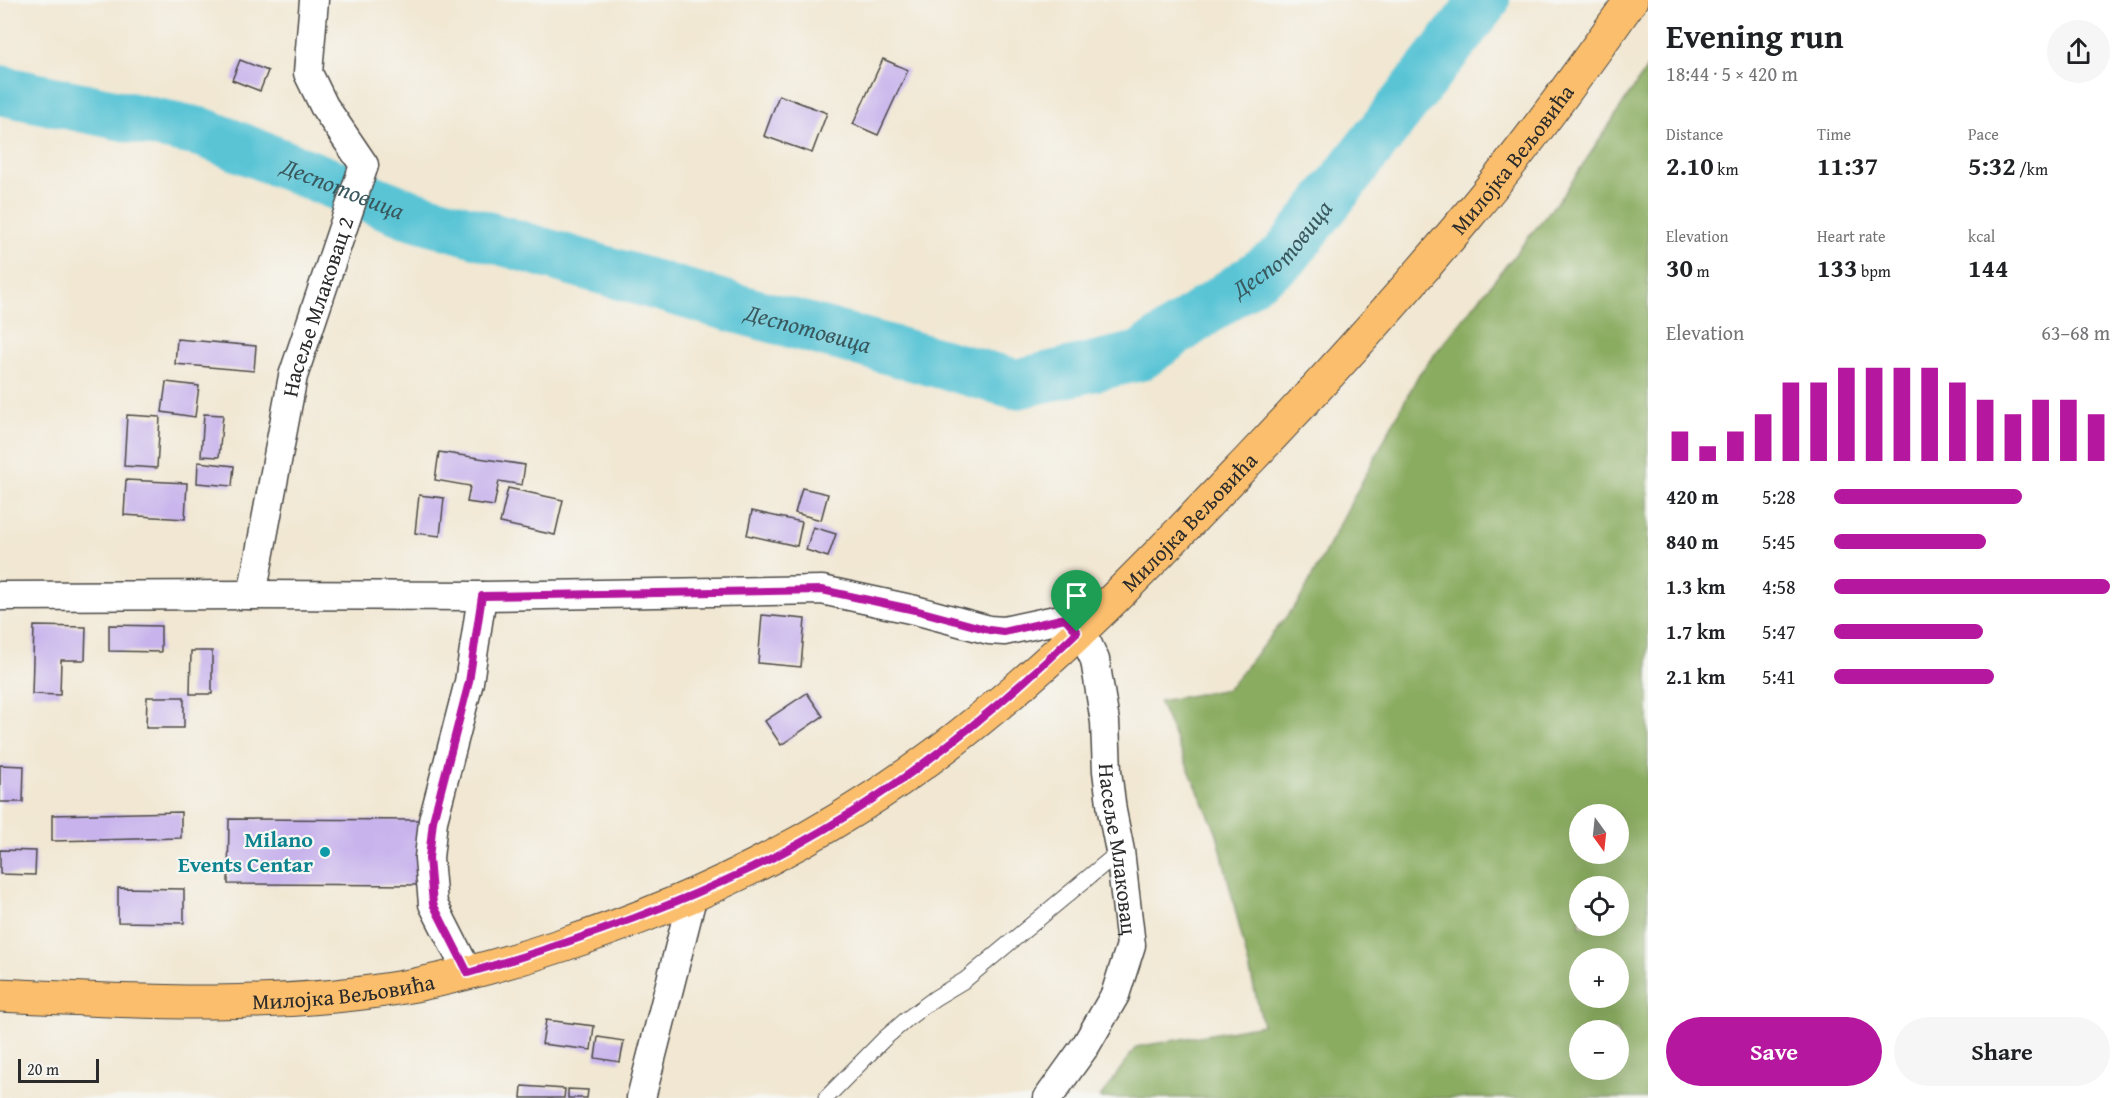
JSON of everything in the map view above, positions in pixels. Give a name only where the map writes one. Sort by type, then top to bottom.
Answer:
[{"type":"main road","name":"Милојка Вељовића","points":[[0,995],[225,1001],[351,994],[413,985],[468,973],[592,935],[754,867],[812,836],[897,782],[980,720],[1077,632],[1211,500],[1348,355],[1468,216],[1578,75],[1631,0]]},
{"type":"street","name":"Насеље Млаковац 2","points":[[252,595],[293,376],[364,165],[324,106],[308,73],[314,0]]},
{"type":"street","points":[[0,596],[482,596],[822,590],[915,610],[989,630],[1004,632],[1065,618],[1077,632]]},
{"type":"street","points":[[468,973],[433,904],[429,858],[433,821],[469,682],[482,596]]},
{"type":"street","name":"Насеље Млаковац","points":[[1048,1098],[1086,1045],[1115,995],[1131,945],[1120,851],[1109,791],[1105,722],[1095,660],[1088,645],[1077,632]]},
{"type":"street","points":[[641,1098],[693,894]]},
{"type":"lane","points":[[826,1098],[869,1053],[907,1019],[935,998],[965,980],[1120,851]]},
{"type":"green space","points":[[1648,66],[1648,1098],[1100,1098],[1136,1047],[1263,1025],[1217,834],[1159,701],[1228,689],[1299,601],[1419,374],[1565,192]]},
{"type":"building","points":[[883,59],[908,70],[878,135],[853,124]]},
{"type":"building","points":[[240,60],[268,71],[260,91],[232,80]]},
{"type":"building","points":[[779,95],[827,113],[812,153],[764,136]]},
{"type":"building","points":[[177,339],[256,346],[254,371],[175,364]]},
{"type":"building","points":[[166,382],[199,386],[195,417],[162,412]]},
{"type":"building","points":[[204,414],[223,415],[219,457],[201,456]]},
{"type":"building","points":[[127,415],[160,417],[157,468],[124,466]]},
{"type":"building","points":[[439,452],[525,465],[522,485],[499,481],[494,506],[467,502],[470,486],[435,480]]},
{"type":"building","points":[[198,462],[234,466],[232,486],[197,483]]},
{"type":"building","points":[[126,480],[187,483],[185,519],[124,515]]},
{"type":"building","points":[[508,488],[563,500],[555,535],[500,523]]},
{"type":"building","points":[[802,488],[828,494],[821,520],[795,513]]},
{"type":"building","points":[[419,495],[444,498],[440,536],[415,533]]},
{"type":"building","points":[[752,511],[802,522],[797,546],[747,535]]},
{"type":"building","points":[[813,527],[836,534],[828,557],[806,550]]},
{"type":"building","points":[[762,615],[805,619],[801,667],[758,663]]},
{"type":"building","points":[[109,625],[161,626],[161,652],[109,651]]},
{"type":"building","points":[[34,626],[86,627],[85,660],[61,660],[60,695],[32,694]]},
{"type":"building","points":[[191,651],[212,651],[212,694],[190,694]]},
{"type":"building","points":[[807,693],[823,716],[781,745],[765,721]]},
{"type":"building","points":[[147,697],[184,697],[184,728],[146,728]]},
{"type":"building","points":[[0,765],[24,766],[23,802],[0,802]]},
{"type":"building","points":[[181,812],[181,838],[52,841],[52,815]]},
{"type":"building","name":"Milano Events Centar","points":[[229,819],[422,820],[421,885],[228,884]]},
{"type":"building","points":[[0,850],[36,851],[35,875],[0,874]]},
{"type":"building","points":[[118,888],[184,889],[184,923],[118,922]]},
{"type":"building","points":[[546,1020],[594,1026],[591,1050],[542,1044]]},
{"type":"building","points":[[598,1037],[624,1041],[620,1062],[595,1058]]},
{"type":"building","points":[[522,1086],[565,1089],[564,1098],[521,1098]]},
{"type":"building","points":[[568,1089],[588,1090],[587,1098],[568,1098]]},
{"type":"waterway","name":"Деспотовица","points":[[0,90],[204,133],[407,213],[717,303],[1016,384],[1140,356],[1284,257],[1485,0]]},
{"type":"place","name":"Milano Events Centar","points":[[325,852]]},
{"type":"route","points":[[822,590],[915,610],[989,630],[1004,632],[1065,618],[1077,632],[980,720],[864,804],[812,836],[754,867],[652,913],[592,935],[468,973],[433,904],[429,858],[433,821],[469,682],[482,596],[822,590]]}]
